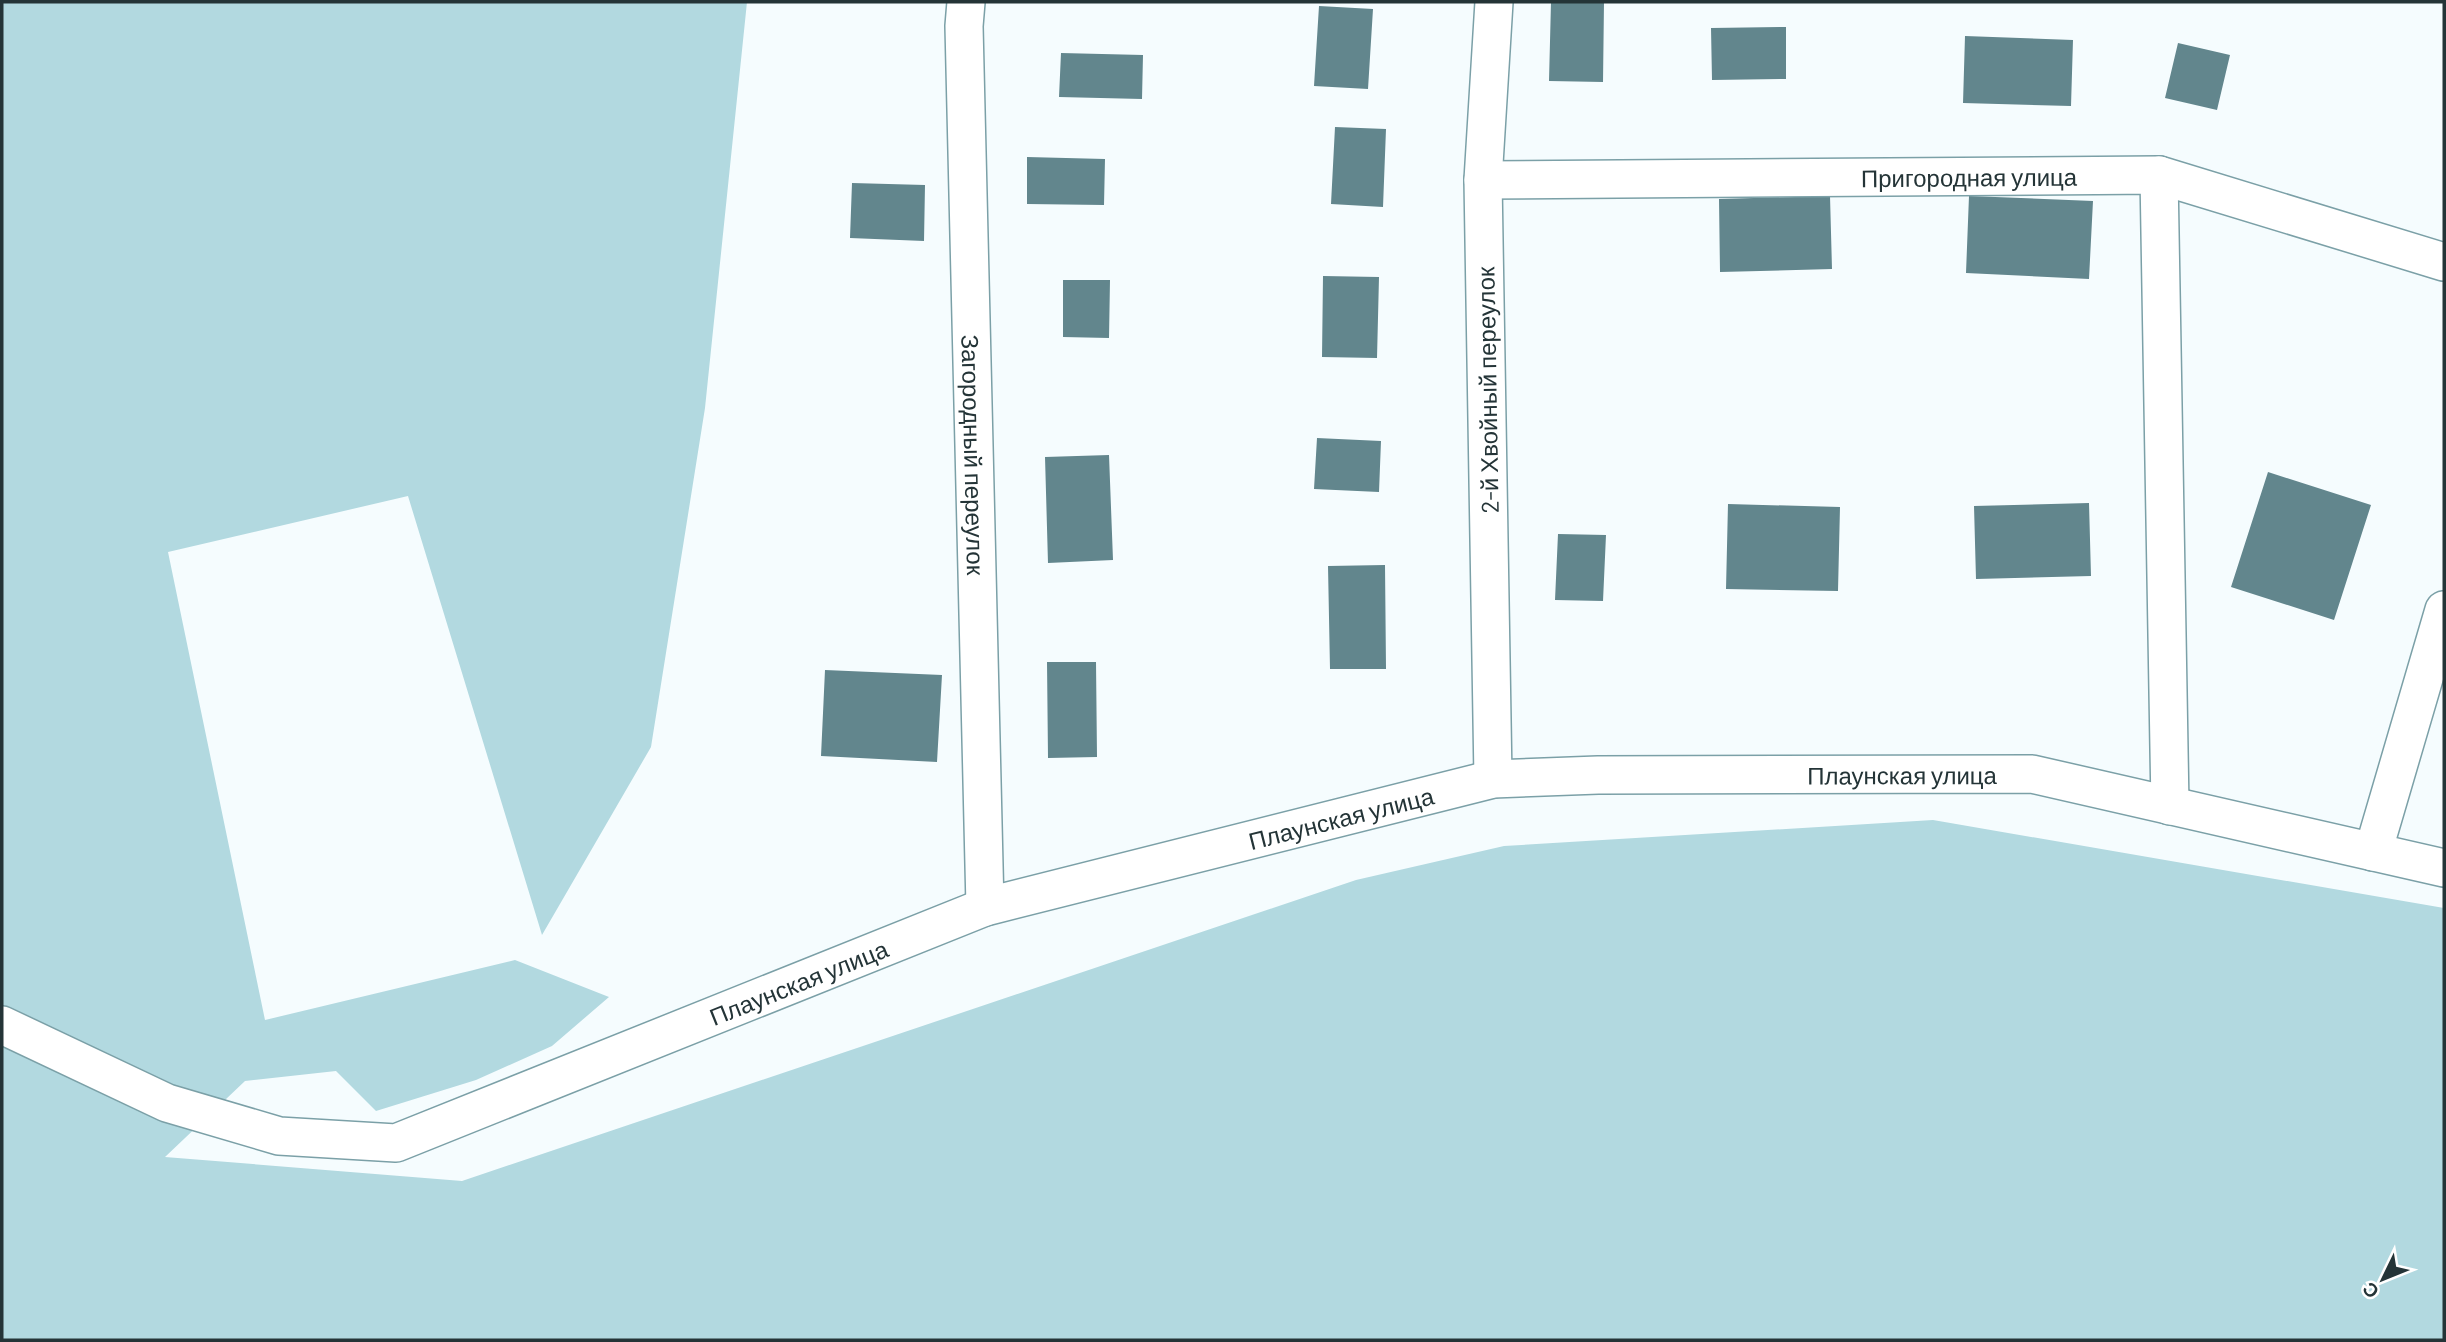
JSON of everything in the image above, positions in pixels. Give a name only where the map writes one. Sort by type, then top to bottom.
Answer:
[{"type":"street","name":"Загородный переулок","points":[[966,2],[964,26],[985,907]]},
{"type":"street","name":"2-й Хвойный переулок","points":[[1493,779],[1483,180],[1494,2]]},
{"type":"street","name":"Пригородная улица","points":[[1483,180],[2159,175],[2444,262]]},
{"type":"street","points":[[2159,175],[2170,806]]},
{"type":"street","points":[[2373,852],[2444,610]]},
{"type":"street","name":"Плаунская улица","points":[[2,1025],[167,1103],[279,1136],[396,1143],[985,907],[1493,779],[1612,775],[2032,774],[2444,869]]},
{"type":"shaded area","points":[[2,2],[747,2],[705,408],[651,747],[542,935],[408,496],[168,552],[265,1020],[515,960],[609,997],[552,1046],[476,1080],[376,1111],[336,1071],[245,1081],[165,1157],[462,1181],[1356,880],[1504,846],[1933,820],[2444,908],[2444,1340],[2,1340]]},
{"type":"building","points":[[1551,2],[1604,2],[1603,82],[1549,81]]},
{"type":"building","points":[[1319,6],[1373,9],[1368,89],[1314,86]]},
{"type":"building","points":[[1786,27],[1786,79],[1712,80],[1711,28]]},
{"type":"building","points":[[1965,36],[2073,40],[2071,106],[1963,103]]},
{"type":"building","points":[[2178,43],[2230,55],[2217,110],[2165,98]]},
{"type":"building","points":[[1061,53],[1143,55],[1142,99],[1059,97]]},
{"type":"building","points":[[1335,127],[1386,129],[1383,207],[1331,204]]},
{"type":"building","points":[[1027,157],[1105,159],[1104,205],[1027,204]]},
{"type":"building","points":[[852,183],[925,185],[924,241],[850,238]]},
{"type":"building","points":[[1830,196],[1832,269],[1720,272],[1719,199]]},
{"type":"building","points":[[1969,196],[2093,201],[2089,279],[1966,273]]},
{"type":"building","points":[[1323,276],[1379,277],[1377,358],[1322,357]]},
{"type":"building","points":[[1063,280],[1110,280],[1109,338],[1063,337]]},
{"type":"building","points":[[1317,438],[1381,441],[1379,492],[1314,489]]},
{"type":"building","points":[[1109,455],[1113,560],[1048,563],[1045,457]]},
{"type":"building","points":[[2268,472],[2371,505],[2334,620],[2231,587]]},
{"type":"building","points":[[2089,503],[2091,576],[1976,579],[1974,506]]},
{"type":"building","points":[[1728,504],[1840,507],[1838,591],[1726,589]]},
{"type":"building","points":[[1558,534],[1606,535],[1603,601],[1555,600]]},
{"type":"building","points":[[1385,565],[1386,669],[1330,669],[1328,566]]},
{"type":"building","points":[[1047,662],[1096,662],[1097,757],[1048,758]]},
{"type":"building","points":[[825,670],[942,675],[937,762],[821,756]]}]
